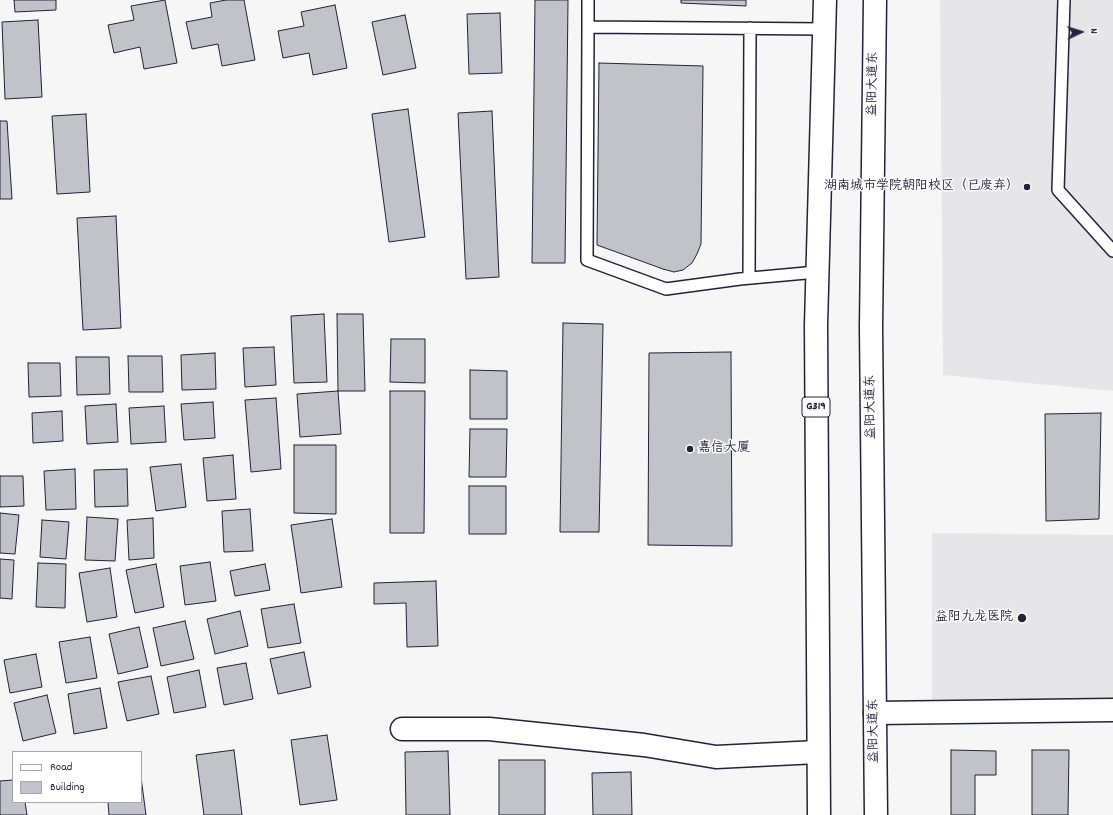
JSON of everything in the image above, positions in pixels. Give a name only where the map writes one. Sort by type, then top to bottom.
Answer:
[{"type":"main road","name":"G319","points":[[819,815],[816,333],[825,0]]},
{"type":"main road","name":"益阳大道东","points":[[875,0],[871,327],[876,815]]},
{"type":"main road","points":[[875,713],[1113,710]]},
{"type":"main road","points":[[402,730],[489,729],[644,745],[716,757],[818,752]]},
{"type":"lane","points":[[588,0],[587,260],[666,289],[749,278],[817,272]]},
{"type":"lane","points":[[1064,0],[1058,190],[1113,251]]},
{"type":"lane","points":[[588,27],[824,29]]},
{"type":"lane","points":[[749,278],[750,28]]},
{"type":"shaded area","name":"湖南城市学院朝阳校区（已废弃）","points":[[940,0],[1113,0],[1113,391],[943,375]]},
{"type":"shaded area","name":"益阳九龙医院","points":[[932,533],[1113,535],[1113,701],[932,709]]},
{"type":"building","points":[[14,0],[56,0],[56,10],[15,12]]},
{"type":"building","points":[[165,0],[177,63],[144,69],[140,47],[114,53],[108,25],[134,20],[131,6]]},
{"type":"building","points":[[226,0],[244,0],[255,60],[222,66],[218,44],[192,49],[186,22],[212,17],[210,3]]},
{"type":"building","points":[[535,0],[568,0],[565,263],[532,263]]},
{"type":"building","points":[[681,0],[746,0],[746,6],[681,3]]},
{"type":"building","points":[[335,5],[347,68],[313,75],[309,53],[283,58],[278,31],[304,26],[301,12]]},
{"type":"building","points":[[500,13],[502,73],[469,74],[467,14]]},
{"type":"building","points":[[405,15],[416,68],[383,75],[372,22]]},
{"type":"building","points":[[38,20],[42,97],[5,99],[2,22]]},
{"type":"building","points":[[599,63],[703,66],[701,244],[692,263],[683,270],[674,272],[663,269],[597,245]]},
{"type":"building","points":[[408,109],[425,237],[389,242],[372,114]]},
{"type":"building","points":[[492,111],[499,277],[466,279],[458,113]]},
{"type":"building","points":[[86,114],[90,192],[57,194],[52,116]]},
{"type":"building","points":[[0,121],[7,121],[12,199],[0,199]]},
{"type":"building","points":[[116,216],[121,328],[83,330],[77,218]]},
{"type":"building","points":[[324,314],[327,382],[294,383],[291,316]]},
{"type":"building","points":[[337,314],[363,314],[365,391],[338,391]]},
{"type":"building","points":[[563,323],[603,324],[599,532],[560,532]]},
{"type":"building","points":[[391,339],[425,339],[425,383],[390,382]]},
{"type":"building","points":[[274,347],[276,385],[245,387],[243,348]]},
{"type":"building","name":"嘉信大厦","points":[[731,352],[732,546],[648,545],[649,353]]},
{"type":"building","points":[[215,353],[216,389],[182,390],[181,355]]},
{"type":"building","points":[[128,356],[162,356],[163,392],[129,392]]},
{"type":"building","points":[[76,357],[109,357],[110,394],[77,395]]},
{"type":"building","points":[[28,363],[60,363],[61,396],[29,397]]},
{"type":"building","points":[[470,370],[507,371],[507,419],[470,419]]},
{"type":"building","points":[[338,391],[341,434],[300,437],[297,394]]},
{"type":"building","points":[[390,391],[425,391],[424,533],[390,533]]},
{"type":"building","points":[[276,398],[281,469],[251,472],[245,400]]},
{"type":"building","points":[[213,402],[215,438],[184,440],[181,404]]},
{"type":"building","points":[[116,404],[118,442],[87,444],[85,406]]},
{"type":"building","points":[[164,406],[166,442],[131,444],[129,408]]},
{"type":"building","points":[[62,411],[63,441],[33,443],[32,413]]},
{"type":"building","points":[[1101,413],[1099,519],[1046,521],[1045,414]]},
{"type":"building","points":[[470,429],[507,429],[506,477],[469,477]]},
{"type":"building","points":[[294,445],[336,445],[336,514],[294,513]]},
{"type":"building","points":[[233,455],[236,499],[207,501],[203,458]]},
{"type":"building","points":[[181,464],[186,507],[156,511],[150,467]]},
{"type":"building","points":[[75,469],[76,509],[46,510],[44,471]]},
{"type":"building","points":[[127,469],[128,506],[95,507],[94,470]]},
{"type":"building","points":[[0,476],[23,476],[24,506],[0,507]]},
{"type":"building","points":[[469,486],[506,486],[506,534],[469,534]]},
{"type":"building","points":[[250,509],[253,551],[224,552],[222,511]]},
{"type":"building","points":[[0,513],[19,515],[15,554],[0,553]]},
{"type":"building","points":[[87,517],[118,519],[115,561],[85,560]]},
{"type":"building","points":[[153,518],[154,558],[129,560],[127,520]]},
{"type":"building","points":[[332,519],[342,587],[301,593],[291,525]]},
{"type":"building","points":[[42,520],[69,522],[66,559],[40,557]]},
{"type":"building","points":[[0,559],[14,560],[12,599],[0,598]]},
{"type":"building","points":[[210,562],[216,601],[185,605],[180,566]]},
{"type":"building","points":[[38,563],[66,564],[65,608],[36,607]]},
{"type":"building","points":[[156,564],[164,607],[135,613],[126,570]]},
{"type":"building","points":[[265,564],[270,590],[235,596],[230,571]]},
{"type":"building","points":[[110,568],[117,617],[87,622],[79,573]]},
{"type":"building","points":[[436,581],[438,646],[407,647],[406,603],[374,604],[374,583]]},
{"type":"building","points":[[294,604],[301,643],[268,648],[261,609]]},
{"type":"building","points":[[240,611],[248,646],[215,654],[207,619]]},
{"type":"building","points":[[185,621],[194,659],[161,666],[153,628]]},
{"type":"building","points":[[139,627],[148,667],[118,674],[109,634]]},
{"type":"building","points":[[90,637],[97,678],[66,683],[59,642]]},
{"type":"building","points":[[304,652],[311,687],[278,694],[270,659]]},
{"type":"building","points":[[36,654],[42,687],[10,693],[4,660]]},
{"type":"building","points":[[246,663],[253,699],[224,705],[217,668]]},
{"type":"building","points":[[199,670],[206,707],[174,713],[167,677]]},
{"type":"building","points":[[151,676],[159,714],[127,721],[118,682]]},
{"type":"building","points":[[100,688],[107,728],[74,734],[68,694]]},
{"type":"building","points":[[47,695],[56,733],[23,741],[14,703]]},
{"type":"building","points":[[327,735],[337,800],[300,805],[291,740]]},
{"type":"building","points":[[234,750],[242,815],[204,815],[196,755]]},
{"type":"building","points":[[951,750],[996,751],[996,775],[975,775],[975,815],[951,815]]},
{"type":"building","points":[[1032,750],[1069,750],[1068,815],[1032,815]]},
{"type":"building","points":[[448,751],[450,815],[406,815],[405,752]]},
{"type":"building","points":[[499,760],[545,760],[545,815],[499,815]]},
{"type":"building","points":[[631,772],[632,815],[593,815],[592,773]]},
{"type":"building","points":[[12,780],[12,803],[25,803],[27,815],[0,815],[0,781]]},
{"type":"building","points":[[142,785],[146,815],[109,815],[108,803],[142,803]]},
{"type":"place","name":"湖南城市学院朝阳校区（已废弃）","points":[[1027,187]]},
{"type":"place","name":"嘉信大厦","points":[[690,449]]},
{"type":"place","name":"益阳九龙医院","points":[[1022,618]]}]
